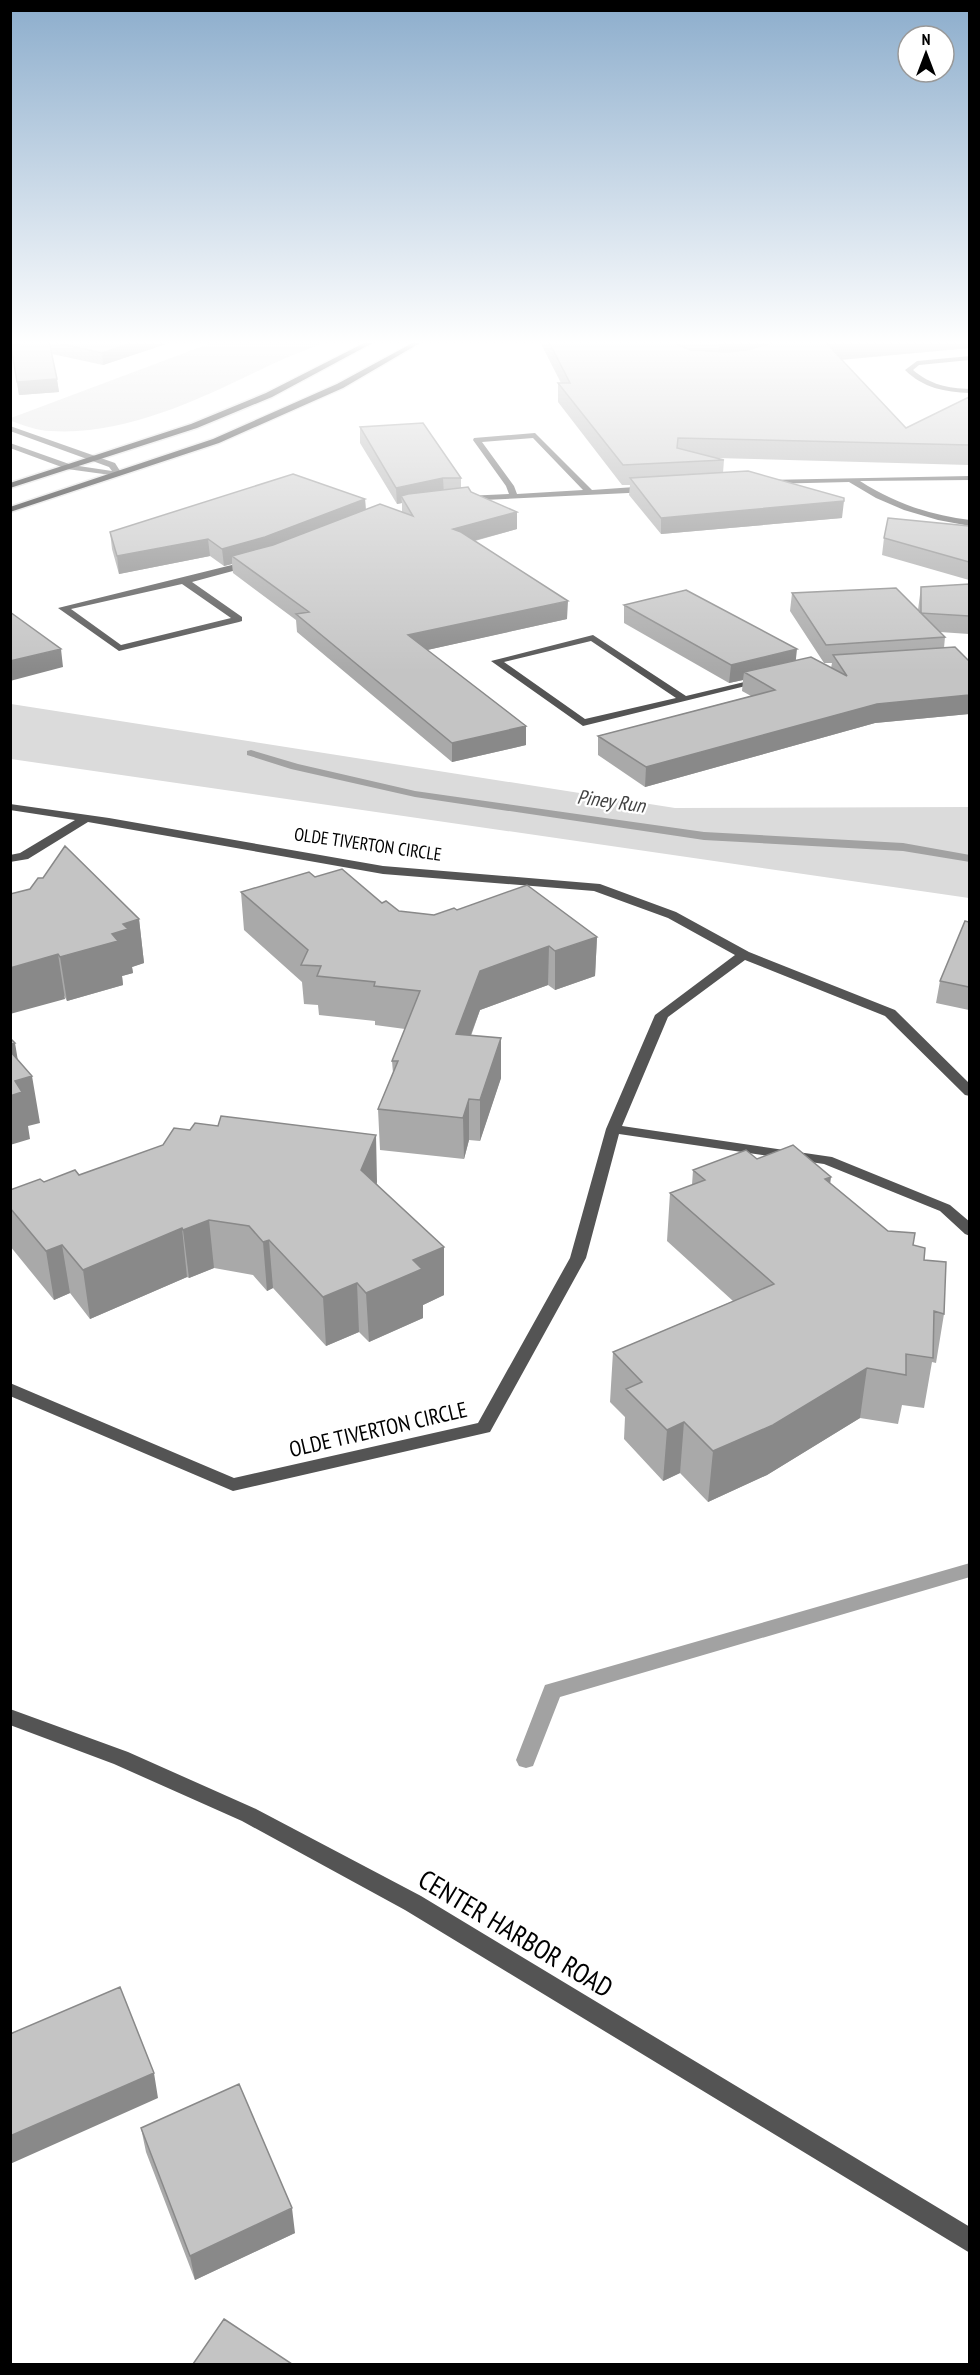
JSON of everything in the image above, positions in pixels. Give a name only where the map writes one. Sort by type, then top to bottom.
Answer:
[{"type":"main road","points":[[10,486],[121,451]]},
{"type":"main road","points":[[10,510],[187,451]]},
{"type":"street","points":[[26,451],[70,467],[118,474]]},
{"type":"street","points":[[74,451],[112,465],[118,474]]},
{"type":"street","points":[[485,451],[510,486],[514,497]]},
{"type":"street","points":[[551,451],[591,493]]},
{"type":"street","points":[[761,482],[851,478],[969,478]]},
{"type":"street","points":[[851,478],[893,505],[944,520],[969,523]]},
{"type":"street","points":[[456,499],[663,488]]},
{"type":"street","points":[[184,581],[239,619],[119,648],[63,608],[184,581],[259,561]]},
{"type":"street","points":[[684,699],[593,638],[496,661],[583,723],[684,699],[767,679]]},
{"type":"street","name":"OLDE TIVERTON CIRCLE","points":[[10,807],[86,818],[383,870],[596,887],[672,915],[744,955],[890,1013],[969,1092]]},
{"type":"street","points":[[10,859],[24,856],[86,818]]},
{"type":"street","name":"OLDE TIVERTON CIRCLE","points":[[10,1389],[233,1485],[484,1428],[578,1258],[613,1129],[662,1015],[744,955]]},
{"type":"street","points":[[613,1129],[828,1160],[945,1208],[969,1231]]},
{"type":"street","name":"CENTER HARBOR ROAD","points":[[10,1717],[121,1758],[249,1815],[412,1903],[969,2241]]},
{"type":"shaded area","points":[[11,704],[675,808],[969,807],[969,898],[11,759]]},
{"type":"building","points":[[374,451],[442,451],[461,478],[443,478],[396,488]]},
{"type":"building","points":[[612,451],[688,451],[724,460],[623,465]]},
{"type":"building","points":[[748,471],[844,498],[844,501],[661,518],[630,478]]},
{"type":"building","points":[[293,474],[365,499],[265,537],[222,549],[208,539],[117,556],[110,532]]},
{"type":"building","points":[[468,487],[471,492],[517,512],[453,529],[568,601],[408,635],[526,726],[452,743],[296,614],[309,612],[232,556],[273,545],[380,504],[413,516],[401,496]]},
{"type":"building","points":[[888,518],[969,526],[969,562],[884,538]]},
{"type":"building","points":[[969,584],[969,616],[921,613],[921,587]]},
{"type":"building","points":[[896,588],[945,637],[826,645],[792,593]]},
{"type":"building","points":[[686,590],[797,649],[731,665],[624,605]]},
{"type":"building","points":[[10,612],[61,649],[10,661]]},
{"type":"building","points":[[955,647],[969,661],[969,695],[877,704],[646,767],[598,736],[775,690],[744,672],[811,657],[847,676],[833,655]]},
{"type":"building","points":[[65,846],[139,919],[123,924],[128,929],[112,934],[118,941],[60,957],[58,954],[10,968],[10,894],[30,889],[38,878],[43,878]]},
{"type":"building","points":[[342,869],[382,903],[386,901],[399,911],[434,915],[454,908],[457,910],[527,885],[597,937],[555,951],[549,946],[480,971],[456,1034],[501,1038],[480,1100],[469,1099],[463,1118],[378,1109],[398,1061],[392,1061],[420,991],[374,986],[375,982],[317,976],[321,966],[301,965],[308,950],[241,892],[309,872],[315,877]]},
{"type":"building","points":[[965,921],[969,922],[969,987],[940,981]]},
{"type":"building","points":[[10,1051],[32,1076],[15,1081],[22,1092],[10,1096]]},
{"type":"building","points":[[221,1116],[376,1135],[361,1170],[444,1247],[413,1260],[422,1269],[366,1293],[357,1283],[323,1297],[269,1240],[263,1242],[249,1226],[209,1220],[183,1230],[182,1228],[83,1270],[62,1245],[46,1251],[10,1208],[10,1190],[40,1179],[44,1182],[75,1170],[79,1175],[163,1145],[174,1128],[190,1130],[195,1123],[218,1126]]},
{"type":"building","points":[[793,1145],[831,1177],[825,1179],[888,1231],[915,1233],[913,1245],[925,1248],[924,1260],[946,1262],[944,1314],[934,1311],[933,1358],[906,1354],[906,1375],[867,1368],[773,1425],[713,1451],[684,1422],[667,1430],[626,1389],[642,1382],[613,1352],[774,1284],[670,1193],[705,1180],[693,1170],[746,1150],[757,1159]]},
{"type":"building","points":[[120,1987],[154,2073],[10,2136],[10,2034]]},
{"type":"building","points":[[239,2084],[292,2208],[190,2256],[141,2128]]},
{"type":"building","points":[[224,2319],[292,2364],[193,2364]]},
{"type":"waterway","name":"Piney Run","points":[[251,753],[295,767],[415,794],[704,836],[903,847],[970,859]]},
{"type":"waterway","points":[[526,1760],[552,1691],[970,1570]]}]
